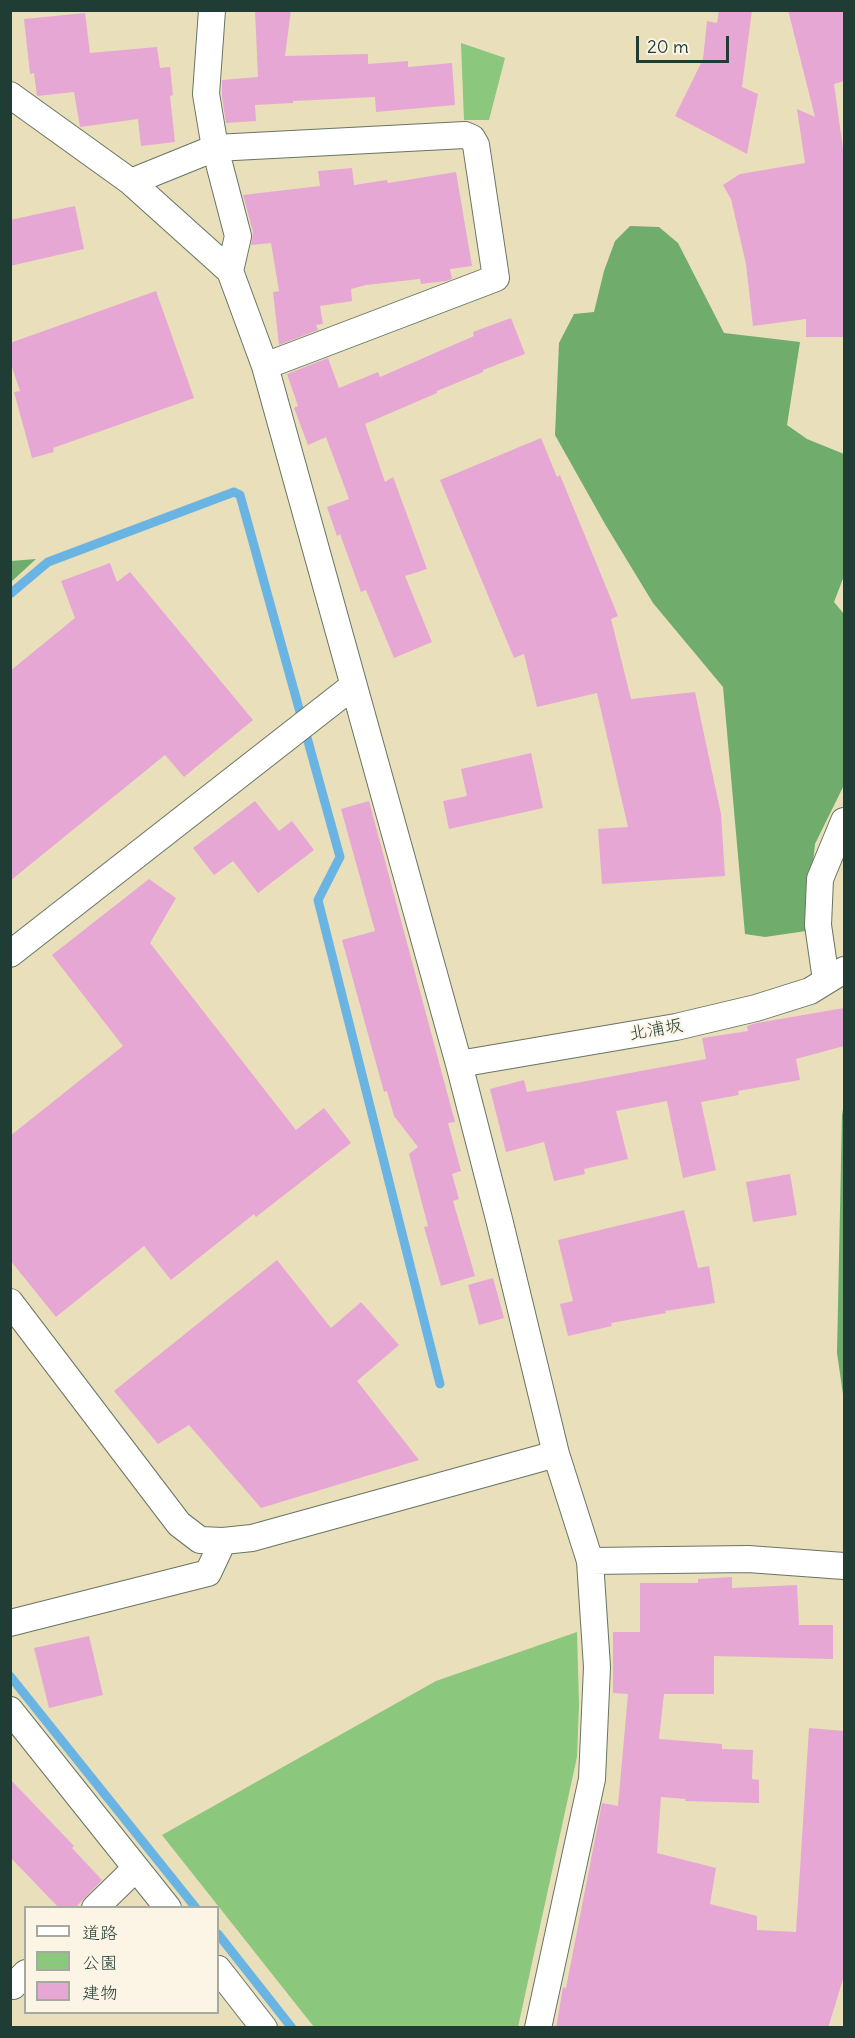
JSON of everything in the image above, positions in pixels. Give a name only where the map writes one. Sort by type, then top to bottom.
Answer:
[{"type":"street","points":[[212,10],[206,94],[215,148],[238,236],[230,271]]},
{"type":"street","points":[[10,95],[131,182],[230,271],[266,366],[459,1064],[500,1219],[556,1454],[590,1562],[597,1667],[592,1779],[538,2028]]},
{"type":"street","points":[[131,182],[215,148],[465,135],[472,138],[476,145],[496,278],[266,366]]},
{"type":"street","points":[[10,954],[353,686]]},
{"type":"street","points":[[836,975],[818,925],[820,879],[844,821]]},
{"type":"street","name":"北浦坂","points":[[459,1064],[688,1024],[756,1008],[810,991],[836,975]]},
{"type":"street","points":[[10,1302],[179,1524],[200,1540],[223,1541],[252,1538],[556,1454]]},
{"type":"street","points":[[10,1623],[208,1573],[223,1541]]},
{"type":"street","points":[[590,1562],[748,1559],[844,1566]]},
{"type":"street","points":[[10,1710],[166,1906]]},
{"type":"street","points":[[96,1906],[136,1868]]},
{"type":"street","points":[[219,1970],[264,2028]]},
{"type":"green space","points":[[461,43],[505,58],[489,120],[464,120]]},
{"type":"green space","points":[[630,226],[659,227],[678,243],[724,333],[800,342],[787,425],[807,439],[844,454],[844,576],[834,602],[844,614],[844,785],[815,844],[806,931],[765,937],[745,934],[723,687],[653,603],[555,435],[559,343],[574,314],[594,312],[604,271],[615,241]]},
{"type":"green space","points":[[36,559],[11,582],[11,561]]},
{"type":"green space","points":[[844,1103],[844,1401],[837,1353]]},
{"type":"green space","points":[[577,1632],[579,1705],[577,1757],[518,2027],[314,2027],[162,1835],[436,1681]]},
{"type":"building","points":[[255,10],[291,10],[285,56],[368,54],[368,64],[408,61],[408,67],[452,63],[455,105],[376,112],[375,97],[293,101],[293,103],[255,105],[256,121],[226,123],[222,80],[258,77]]},
{"type":"building","points":[[719,10],[752,10],[742,87],[758,94],[747,154],[675,116],[703,59],[707,21],[717,23]]},
{"type":"building","points":[[788,10],[844,10],[844,81],[834,84],[844,156],[844,337],[806,337],[806,319],[753,326],[746,264],[731,199],[723,185],[740,174],[805,163],[797,109],[815,117]]},
{"type":"building","points":[[85,13],[90,53],[157,47],[160,68],[170,67],[173,95],[170,96],[175,142],[141,146],[138,119],[80,127],[74,92],[37,96],[34,73],[30,74],[24,19]]},
{"type":"building","points":[[352,168],[354,185],[387,180],[388,183],[456,172],[472,266],[450,269],[452,279],[446,281],[421,284],[420,279],[366,285],[351,289],[352,301],[320,306],[323,324],[316,325],[318,330],[279,345],[273,292],[279,291],[271,243],[251,245],[253,232],[243,195],[320,186],[318,171]]},
{"type":"building","points":[[75,206],[84,249],[10,266],[10,220]]},
{"type":"building","points":[[156,291],[194,398],[53,448],[54,452],[32,458],[14,392],[20,391],[10,361],[10,343]]},
{"type":"building","points":[[511,318],[525,354],[483,370],[483,372],[365,424],[385,482],[393,477],[427,569],[405,576],[432,642],[394,658],[366,590],[361,592],[340,534],[337,536],[327,507],[349,499],[326,437],[308,445],[294,408],[298,406],[287,374],[328,358],[339,388],[378,372],[380,377],[474,336],[473,332]]},
{"type":"building","points":[[541,438],[557,477],[560,475],[618,616],[611,619],[631,699],[695,692],[721,814],[725,876],[602,884],[598,829],[628,827],[597,693],[537,707],[524,654],[514,658],[440,480]]},
{"type":"building","points":[[110,563],[117,582],[130,572],[253,720],[184,777],[165,755],[10,881],[10,671],[75,618],[61,581]]},
{"type":"building","points":[[531,753],[543,808],[449,829],[443,801],[467,796],[461,769]]},
{"type":"building","points":[[255,801],[279,831],[292,821],[314,850],[258,893],[233,861],[214,875],[193,848]]},
{"type":"building","points":[[369,801],[455,1122],[448,1123],[461,1171],[452,1174],[459,1199],[453,1201],[475,1276],[441,1286],[424,1227],[428,1226],[409,1154],[418,1147],[394,1116],[387,1091],[384,1092],[342,940],[375,931],[341,809]]},
{"type":"building","points":[[149,879],[176,898],[150,943],[296,1130],[324,1108],[351,1143],[256,1217],[254,1214],[171,1280],[144,1246],[56,1317],[10,1260],[10,1136],[123,1046],[52,955]]},
{"type":"building","points":[[844,1008],[844,1046],[796,1059],[800,1080],[738,1091],[739,1095],[701,1102],[716,1170],[683,1178],[667,1101],[616,1111],[628,1159],[584,1169],[585,1174],[554,1181],[544,1142],[506,1152],[490,1089],[524,1080],[527,1092],[706,1059],[702,1038],[748,1031],[747,1026],[757,1023]]},
{"type":"building","points":[[790,1174],[797,1215],[753,1222],[746,1182]]},
{"type":"building","points":[[684,1210],[698,1268],[709,1266],[715,1303],[611,1323],[612,1326],[568,1336],[560,1304],[573,1301],[558,1240]]},
{"type":"building","points":[[277,1260],[331,1328],[361,1302],[399,1345],[357,1381],[419,1460],[261,1508],[189,1425],[158,1444],[114,1391]]},
{"type":"building","points":[[493,1278],[504,1318],[479,1325],[468,1285]]},
{"type":"building","points":[[732,1577],[732,1588],[797,1585],[799,1625],[833,1625],[833,1659],[714,1656],[714,1694],[664,1694],[659,1739],[722,1744],[722,1749],[753,1750],[752,1779],[759,1780],[759,1803],[685,1801],[686,1799],[661,1797],[657,1853],[716,1868],[710,1904],[757,1916],[757,1930],[796,1932],[809,1728],[844,1731],[844,1976],[828,2028],[556,2028],[602,1803],[618,1806],[628,1694],[613,1693],[613,1632],[640,1632],[640,1583],[698,1583],[698,1579]]},
{"type":"building","points":[[89,1636],[103,1695],[49,1708],[34,1648]]},
{"type":"building","points":[[10,1779],[74,1846],[72,1848],[102,1880],[77,1906],[57,1906],[10,1857]]},
{"type":"waterway","points":[[10,594],[48,562],[234,492],[240,495],[340,857],[318,900],[440,1384]]},
{"type":"waterway","points":[[10,1676],[194,1906]]},
{"type":"waterway","points":[[219,1935],[292,2028]]}]
